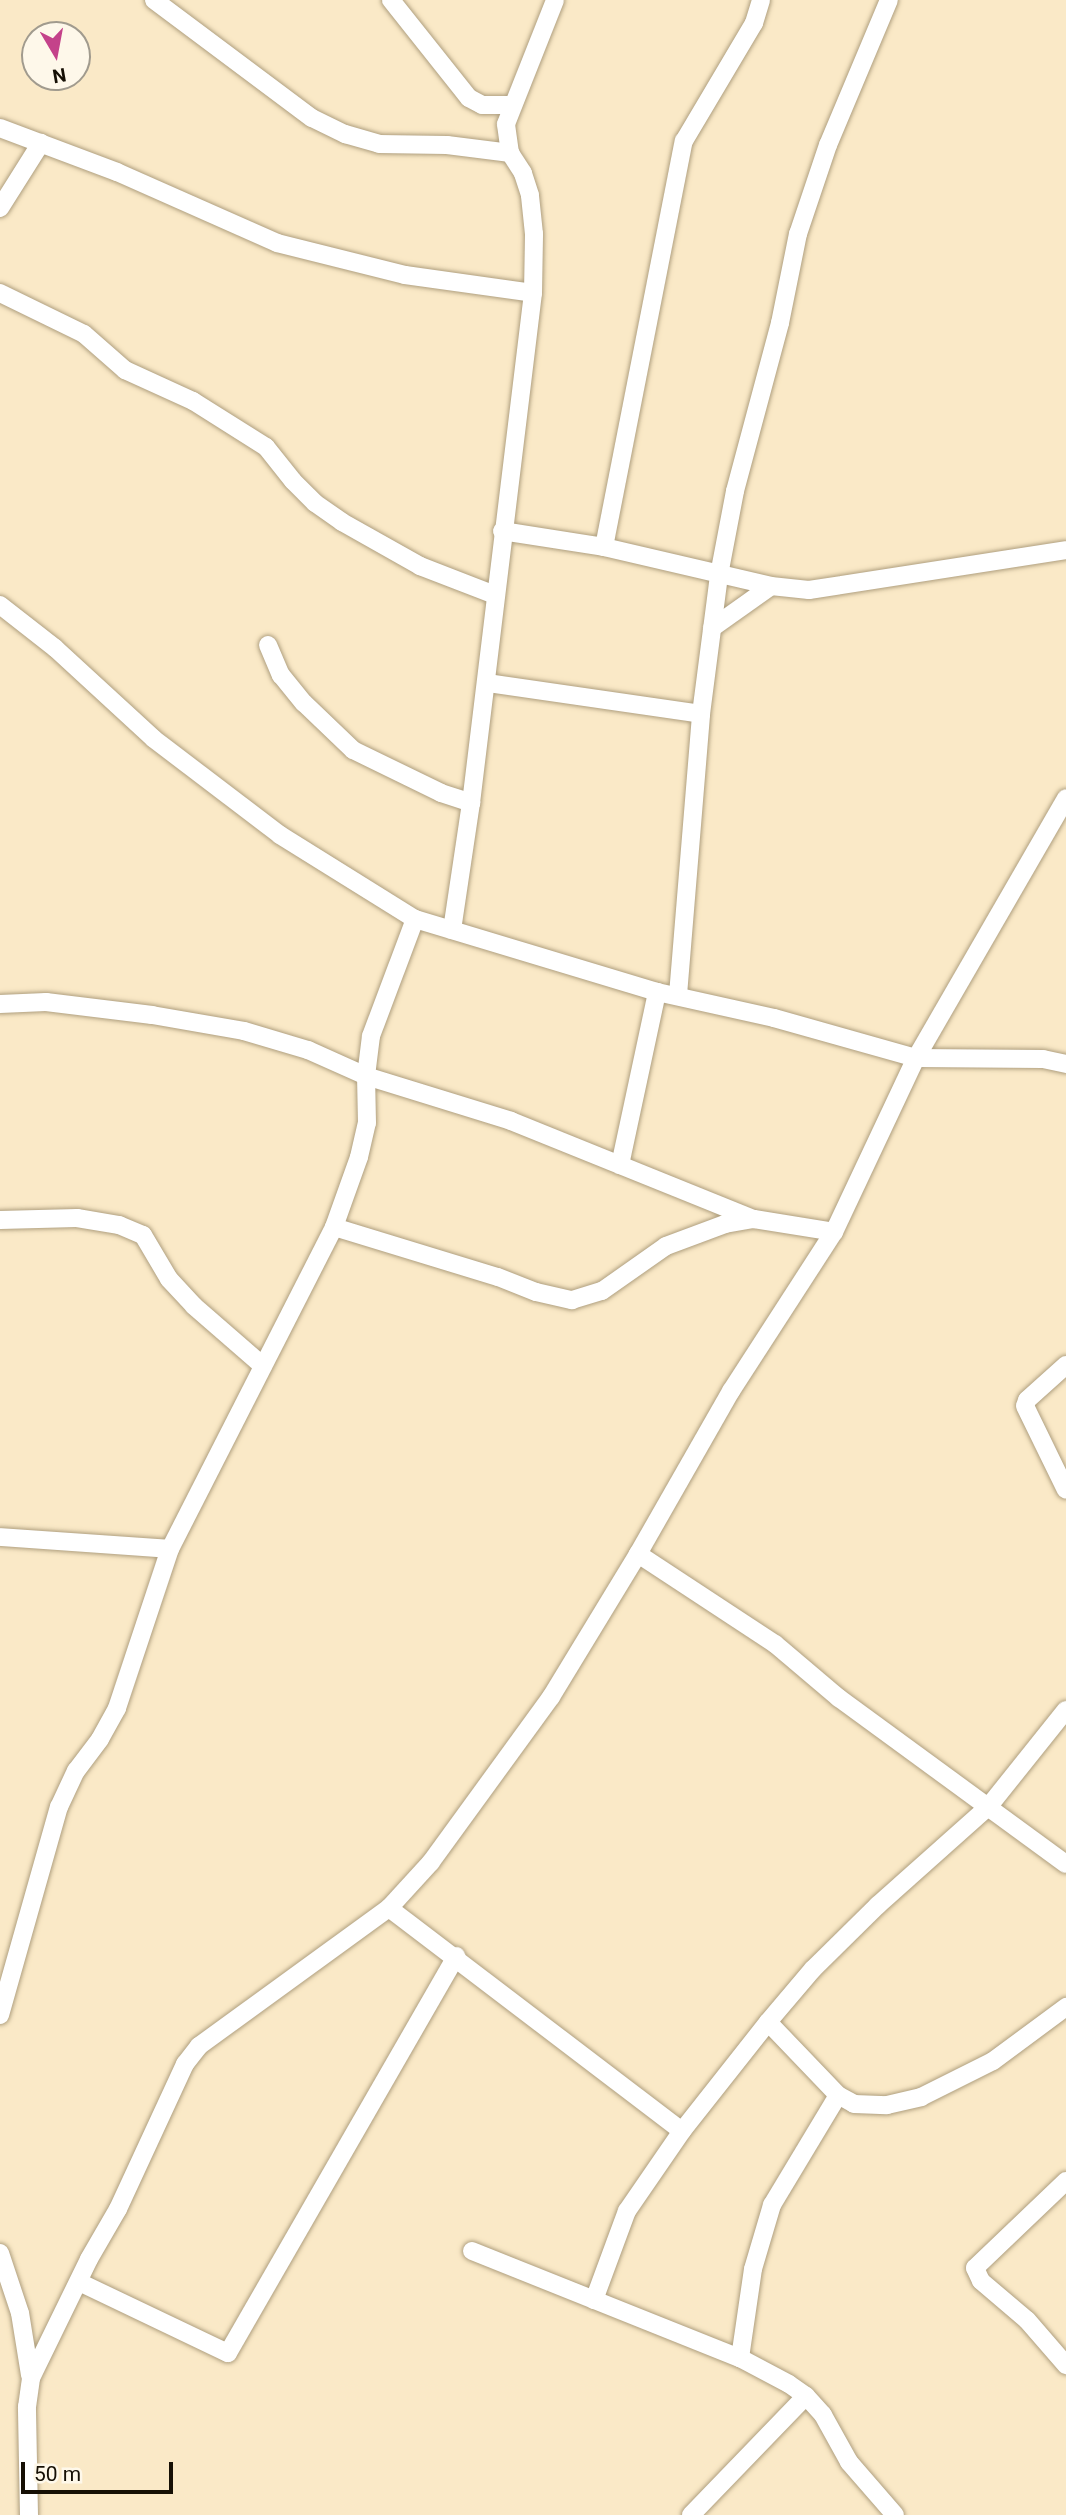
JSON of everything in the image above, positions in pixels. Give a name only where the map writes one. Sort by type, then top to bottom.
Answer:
[{"type":"street","points":[[154,0],[312,118],[345,134],[379,144],[447,145],[510,153]]},
{"type":"street","points":[[391,0],[469,98],[482,105],[513,105]]},
{"type":"street","points":[[452,930],[487,683],[502,531],[533,293],[534,234],[530,195],[523,173],[510,153],[506,124],[555,0]]},
{"type":"street","points":[[604,547],[684,141],[754,23],[761,0]]},
{"type":"street","points":[[678,995],[701,714],[719,575],[735,491],[780,323],[798,234],[828,145],[889,0]]},
{"type":"street","points":[[0,128],[117,172],[277,243],[405,275],[533,293]]},
{"type":"street","points":[[0,208],[41,143]]},
{"type":"street","points":[[0,293],[84,334],[125,370],[193,401],[266,447],[307,495],[342,522],[419,566],[495,595]]},
{"type":"street","points":[[502,531],[604,547],[771,586],[809,590],[1066,550]]},
{"type":"street","points":[[712,628],[771,586]]},
{"type":"street","points":[[0,605],[55,648],[153,739],[269,827],[415,919],[657,992],[678,995],[916,1058],[1043,1059],[1066,1064]]},
{"type":"street","points":[[268,645],[288,684],[330,731],[353,750],[441,793],[471,803]]},
{"type":"street","points":[[487,683],[701,714]]},
{"type":"street","points":[[29,2515],[27,2407],[31,2378],[40,2354],[118,2209],[185,2064],[199,2046],[389,1908],[432,1862],[513,1752],[551,1697],[638,1554],[731,1391],[834,1232],[916,1058],[1066,798]]},
{"type":"street","points":[[0,2015],[59,1807],[76,1771],[100,1739],[117,1708],[170,1549],[334,1227],[359,1157],[367,1124],[366,1076],[371,1036],[415,919]]},
{"type":"street","points":[[620,1165],[657,992]]},
{"type":"street","points":[[0,1004],[46,1002],[152,1015],[244,1031],[308,1050],[366,1076],[511,1121],[754,1219],[834,1232]]},
{"type":"street","points":[[0,1220],[77,1218],[119,1224],[143,1235],[169,1279],[194,1306],[263,1366]]},
{"type":"street","points":[[334,1227],[498,1277],[536,1292],[572,1300],[601,1291],[666,1247],[725,1224],[754,1219]]},
{"type":"street","points":[[1066,1365],[1027,1400],[1025,1406],[1066,1490]]},
{"type":"street","points":[[0,1537],[170,1549]]},
{"type":"street","points":[[638,1554],[775,1644],[839,1698],[1066,1864]]},
{"type":"street","points":[[594,2300],[627,2211],[682,2132],[768,2022],[813,1969],[878,1905],[989,1806],[1066,1710]]},
{"type":"street","points":[[389,1908],[456,1956],[682,2132]]},
{"type":"street","points":[[79,2282],[228,2353],[456,1956]]},
{"type":"street","points":[[768,2022],[838,2095],[865,2106],[905,2103],[921,2097],[993,2061],[1066,2007]]},
{"type":"street","points":[[740,2358],[752,2269],[772,2205],[838,2095]]},
{"type":"street","points":[[1066,2181],[975,2268],[981,2281],[1018,2311],[1066,2365]]},
{"type":"street","points":[[472,2251],[740,2358],[806,2396],[823,2415],[849,2462],[895,2515]]},
{"type":"street","points":[[0,2253],[20,2313],[31,2378]]},
{"type":"street","points":[[691,2515],[806,2396]]}]
